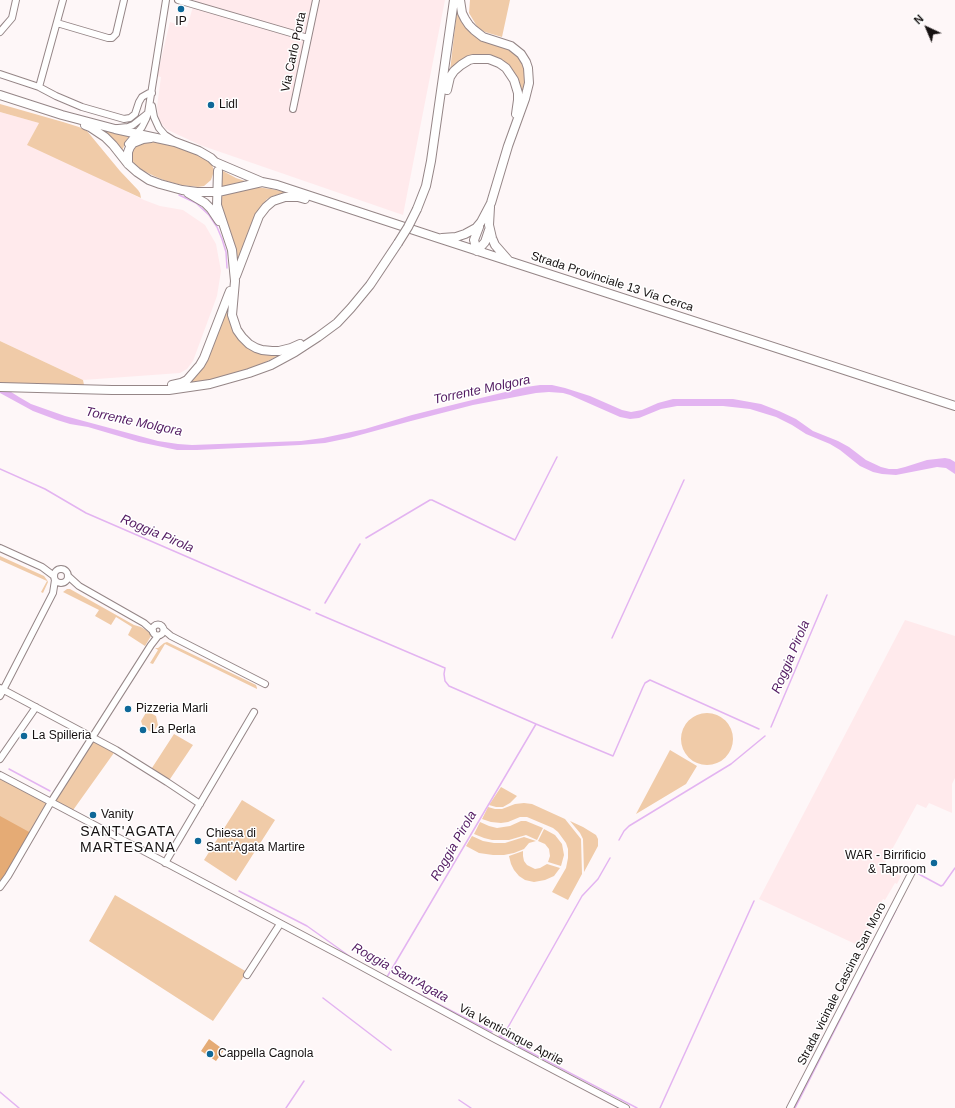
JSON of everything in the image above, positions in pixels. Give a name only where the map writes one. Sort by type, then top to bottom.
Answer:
[{"type":"main road","points":[[3,387],[112,390],[178,389],[210,384],[254,372],[283,359],[310,343],[334,325],[364,293],[382,269],[408,227],[417,209],[429,171],[438,122],[454,0]]},
{"type":"main road","points":[[460,0],[464,18],[469,25],[483,36],[514,47],[521,54],[527,65],[530,77],[529,88],[508,146],[485,224],[487,240],[477,251]]},
{"type":"main road","points":[[438,122],[446,102],[449,80],[454,71],[469,60],[478,58],[489,59],[506,68],[518,89],[518,100],[508,146]]},
{"type":"main road","name":"Strada Provinciale 13 Via Cerca","points":[[0,95],[62,115],[115,129],[175,142],[199,151],[215,162],[262,182],[277,185],[955,406]]},
{"type":"main road","name":"Strada Provinciale 13 Via Cerca","points":[[62,115],[98,132],[113,145],[128,164],[137,172],[149,180],[160,184],[182,190],[218,192],[262,182]]},
{"type":"main road","points":[[128,164],[128,152],[133,143],[143,139],[154,138]]},
{"type":"main road","points":[[215,162],[218,171],[217,205],[232,250],[234,268],[235,281],[232,315],[237,330],[242,337],[256,348],[268,351],[283,350],[291,348],[334,325]]},
{"type":"main road","points":[[197,192],[213,183],[218,171]]},
{"type":"main road","points":[[182,190],[205,203],[211,209],[225,230]]},
{"type":"main road","points":[[235,281],[260,216],[266,207],[273,201],[285,197],[298,197],[333,208],[375,217]]},
{"type":"main road","points":[[438,238],[456,237],[485,224]]},
{"type":"main road","points":[[477,251],[474,240],[476,234],[485,224]]},
{"type":"main road","points":[[485,224],[494,242],[509,261]]},
{"type":"main road","points":[[112,390],[132,385],[177,385],[185,381],[198,369],[204,358],[228,296],[234,268]]},
{"type":"street","points":[[0,32],[12,18],[16,0]]},
{"type":"street","points":[[39,87],[63,0]]},
{"type":"street","points":[[57,23],[112,38],[116,34],[123,0]]},
{"type":"street","points":[[128,164],[125,150],[146,120],[151,102],[166,0]]},
{"type":"street","points":[[178,0],[308,38]]},
{"type":"street","name":"Via Carlo Porta","points":[[293,109],[316,0]]},
{"type":"street","points":[[0,74],[39,87],[82,107],[124,119],[130,118],[135,114],[142,97],[152,93]]},
{"type":"street","points":[[151,102],[154,117],[159,128],[165,135],[175,142]]},
{"type":"street","points":[[115,129],[133,125],[148,113]]},
{"type":"street","points":[[0,548],[42,567],[65,571],[65,581],[53,593],[2,689],[0,696]]},
{"type":"street","points":[[42,567],[54,578],[57,583],[65,581],[79,586],[158,632],[171,636],[265,684]]},
{"type":"street","points":[[53,593],[54,578],[56,572],[59,570]]},
{"type":"street","points":[[0,887],[8,876],[50,802],[158,632]]},
{"type":"street","points":[[2,689],[116,750],[200,804]]},
{"type":"street","points":[[0,759],[36,708]]},
{"type":"street","points":[[165,863],[254,712]]},
{"type":"street","name":"Via Venticinque Aprile","points":[[0,775],[626,1108]]},
{"type":"street","name":"Strada vicinale Cascina San Moro","points":[[790,1108],[913,870]]},
{"type":"street","points":[[247,975],[280,924]]},
{"type":"shaded area","points":[[195,0],[445,0],[403,215],[200,145],[166,129],[159,120],[157,107],[161,77],[157,76],[170,22],[187,27]]},
{"type":"shaded area","points":[[470,0],[510,0],[502,37],[485,32],[478,28],[469,13]]},
{"type":"shaded area","points":[[457,9],[464,23],[506,46],[523,61],[527,77],[523,99],[514,73],[508,66],[488,56],[450,71]]},
{"type":"shaded area","points":[[0,104],[63,122],[87,131],[138,190],[141,198],[27,145],[39,123],[0,112]]},
{"type":"shaded area","points":[[0,112],[39,123],[28,145],[84,170],[144,200],[160,206],[183,210],[205,225],[216,244],[221,271],[217,296],[193,361],[187,369],[180,373],[83,380],[0,341]]},
{"type":"shaded area","points":[[100,129],[131,135],[127,139],[122,151],[107,134]]},
{"type":"shaded area","points":[[140,141],[159,141],[189,150],[207,160],[212,165],[214,170],[211,180],[204,186],[198,187],[181,185],[166,181],[142,170],[135,165],[131,158],[131,150]]},
{"type":"shaded area","points":[[223,171],[236,178],[248,182],[221,188]]},
{"type":"shaded area","points":[[256,187],[286,192],[267,199],[261,207],[237,260],[233,240],[219,205],[221,193]]},
{"type":"shaded area","points":[[225,310],[247,345],[283,353],[258,366],[223,378],[187,385]]},
{"type":"shaded area","points":[[0,341],[83,380],[85,390],[0,387]]},
{"type":"shaded area","name":"Torrente Molgora","points":[[0,385],[31,404],[65,416],[158,441],[192,445],[301,441],[323,438],[365,429],[460,403],[540,385],[552,385],[565,388],[631,412],[642,410],[658,403],[673,399],[733,399],[761,404],[779,411],[796,419],[813,431],[849,447],[866,460],[881,467],[897,469],[927,460],[945,458],[955,462],[955,474],[946,468],[937,467],[896,475],[873,472],[860,466],[830,444],[806,434],[776,417],[750,409],[723,406],[677,406],[661,409],[639,418],[630,419],[620,417],[570,395],[549,392],[536,393],[473,405],[325,443],[177,450],[139,442],[88,427],[57,420],[33,411],[0,393]]},
{"type":"shaded area","points":[[0,556],[44,576],[48,582],[43,593],[41,592],[47,581],[0,560]]},
{"type":"shaded area","points":[[70,589],[149,632],[151,636],[145,646],[128,635],[132,627],[116,617],[111,625],[95,616],[99,610],[63,592]]},
{"type":"shaded area","points":[[905,620],[955,636],[955,778],[952,784],[952,813],[929,803],[926,808],[917,804],[883,866],[901,876],[885,900],[883,899],[865,936],[871,939],[866,949],[759,899]]},
{"type":"shaded area","points":[[167,642],[256,685],[257,689],[165,644],[153,664],[150,663],[158,650],[155,648],[158,648]]},
{"type":"shaded area","points":[[147,711],[156,716],[158,725],[153,733],[143,727],[141,721]]},
{"type":"shaded area","points":[[702,713],[712,713],[721,717],[729,725],[733,734],[733,744],[729,753],[721,761],[712,765],[702,765],[693,761],[685,753],[681,744],[681,734],[685,725],[693,717]]},
{"type":"shaded area","points":[[174,734],[193,745],[168,782],[150,771]]},
{"type":"shaded area","points":[[92,738],[116,750],[71,813],[51,802]]},
{"type":"shaded area","points":[[670,750],[697,766],[686,784],[636,814]]},
{"type":"shaded area","points":[[0,777],[49,802],[2,882],[0,881]]},
{"type":"shaded area","points":[[501,787],[517,796],[503,807],[489,805]]},
{"type":"shaded area","points":[[242,800],[275,820],[236,881],[204,860]]},
{"type":"shaded area","points":[[515,804],[532,804],[565,819],[581,839],[582,874],[568,900],[552,892],[566,868],[568,858],[566,843],[558,832],[553,828],[527,817],[520,817],[501,823],[482,819],[488,807],[502,809]]},
{"type":"shaded area","points":[[0,816],[31,833],[4,877],[0,880]]},
{"type":"shaded area","points":[[521,821],[526,821],[543,828],[537,840],[526,835],[509,840],[492,840],[474,834],[480,822],[497,828],[510,826]]},
{"type":"shaded area","points":[[570,821],[596,835],[598,839],[598,846],[584,872],[583,839]]},
{"type":"shaded area","points":[[544,829],[555,835],[562,844],[564,855],[561,866],[548,862],[550,856],[549,849],[545,844],[538,841]]},
{"type":"shaded area","points":[[472,836],[483,841],[494,843],[505,843],[524,837],[536,841],[529,843],[524,849],[514,853],[493,855],[479,853],[466,846]]},
{"type":"shaded area","points":[[523,851],[524,861],[527,865],[535,869],[547,864],[560,868],[554,876],[545,880],[534,882],[525,880],[514,870],[509,856]]},
{"type":"shaded area","points":[[115,895],[247,972],[213,1021],[89,941]]},
{"type":"shaded area","points":[[209,1039],[224,1050],[216,1061],[201,1051]]},
{"type":"waterway","points":[[179,195],[196,203],[209,215],[217,227],[226,252],[227,268]]},
{"type":"waterway","points":[[366,538],[432,500],[515,540],[557,457]]},
{"type":"waterway","name":"Roggia Pirola","points":[[0,469],[45,489],[86,513],[310,610]]},
{"type":"waterway","points":[[612,638],[684,480]]},
{"type":"waterway","points":[[325,603],[360,544]]},
{"type":"waterway","name":"Roggia Pirola","points":[[771,727],[827,595]]},
{"type":"waterway","name":"Roggia Pirola","points":[[316,613],[445,668],[445,681],[449,686],[536,724],[387,977]]},
{"type":"waterway","name":"Roggia Pirola","points":[[536,724],[613,756],[643,687],[645,683],[650,680],[759,729]]},
{"type":"waterway","name":"Roggia Pirola","points":[[619,840],[629,826],[731,764],[765,736]]},
{"type":"waterway","name":"Roggia Sant'Agata","points":[[9,769],[50,791]]},
{"type":"waterway","name":"Roggia Pirola","points":[[500,1037],[507,1029],[582,896],[598,879],[610,858]]},
{"type":"waterway","points":[[915,873],[941,886],[955,868]]},
{"type":"waterway","name":"Roggia Sant'Agata","points":[[239,891],[307,926],[352,958]]},
{"type":"waterway","points":[[660,1108],[754,901]]},
{"type":"waterway","points":[[795,1108],[896,910]]},
{"type":"waterway","name":"Roggia Sant'Agata","points":[[377,972],[492,1032]]},
{"type":"waterway","points":[[323,998],[391,1050]]},
{"type":"waterway","name":"Roggia Sant'Agata","points":[[499,1036],[637,1108]]},
{"type":"waterway","points":[[286,1108],[304,1081]]},
{"type":"waterway","points":[[0,1092],[19,1108]]},
{"type":"waterway","points":[[459,1100],[471,1108]]},
{"type":"place","name":"IP","points":[[181,9]]},
{"type":"place","name":"Lidl","points":[[211,105]]},
{"type":"place","name":"Pizzeria Marli","points":[[128,709]]},
{"type":"place","name":"La Perla","points":[[143,730]]},
{"type":"place","name":"La Spilleria","points":[[24,736]]},
{"type":"place","name":"Vanity","points":[[93,815]]},
{"type":"place","name":"Chiesa di Sant'Agata Martire","points":[[198,841]]},
{"type":"place","name":"WAR - Birrificio & Taproom","points":[[934,863]]},
{"type":"place","name":"Cappella Cagnola","points":[[210,1054]]},
{"type":"district","name":"SANT'AGATA MARTESANA","points":[[128,840]]}]
